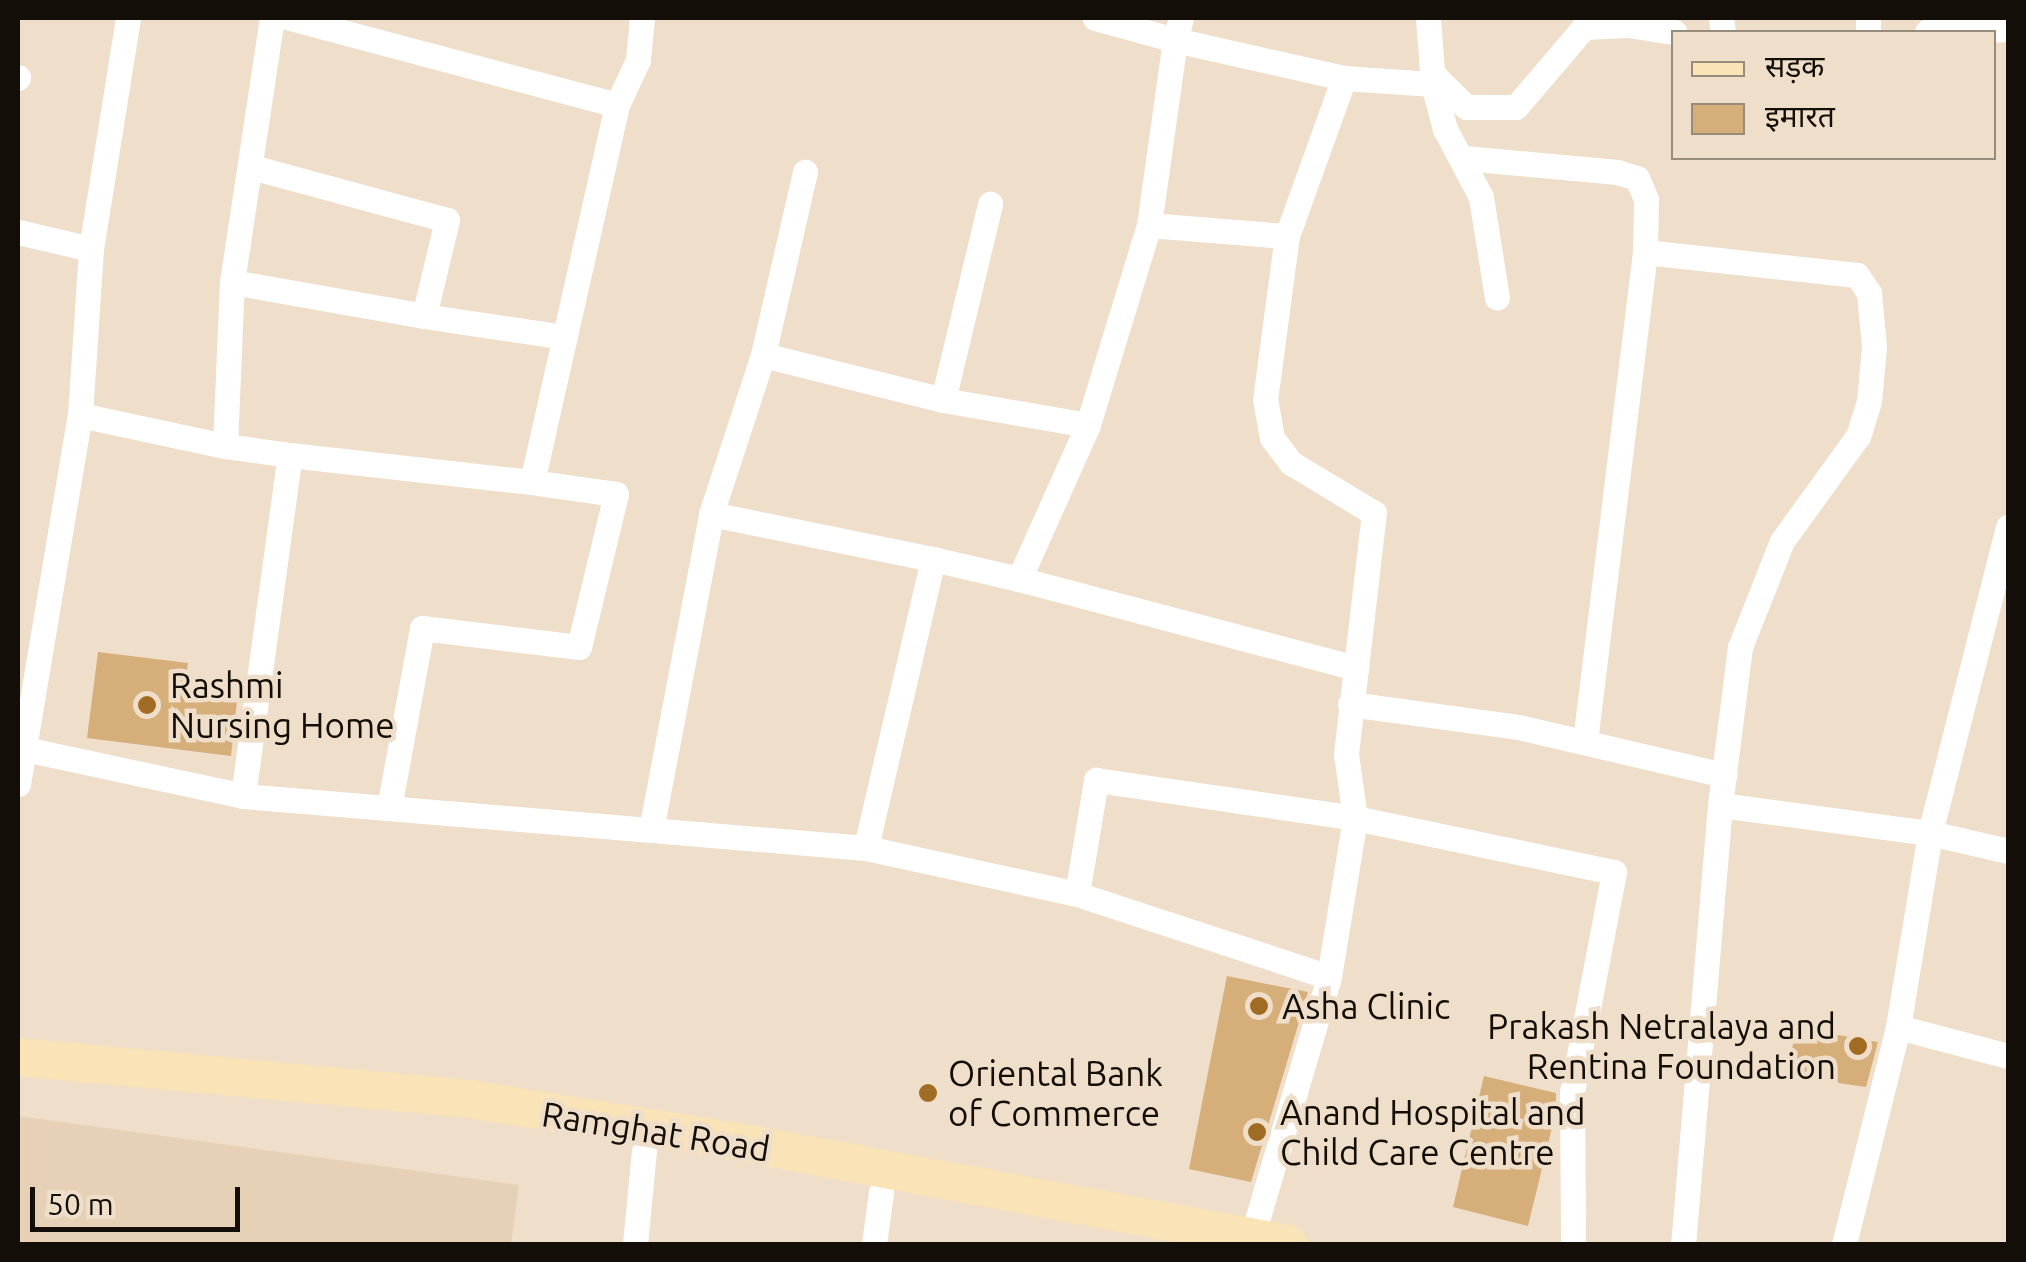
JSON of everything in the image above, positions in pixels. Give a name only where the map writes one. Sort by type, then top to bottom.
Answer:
[{"type":"main road","name":"Ramghat Road","points":[[18,1057],[469,1100],[755,1145],[1270,1241]]},
{"type":"main road","name":"Ramghat Road","points":[[18,1081],[466,1120],[1173,1244]]},
{"type":"street","points":[[18,784],[20,748],[80,414],[91,248],[128,18]]},
{"type":"street","points":[[225,446],[232,282],[272,18]]},
{"type":"street","points":[[290,18],[617,106]]},
{"type":"street","points":[[532,482],[617,106],[638,60],[642,18]]},
{"type":"street","points":[[1095,18],[1178,29],[1344,78],[1433,78],[1466,107],[1516,107],[1584,27],[1628,25],[1671,32]]},
{"type":"street","points":[[1428,18],[1433,78],[1444,129],[1464,158],[1481,197],[1496,298]]},
{"type":"street","points":[[1018,579],[1088,426],[1149,226],[1178,29]]},
{"type":"street","points":[[1270,1241],[1329,976],[1354,818],[1346,754],[1374,513],[1291,462],[1272,438],[1266,400],[1287,236],[1344,78]]},
{"type":"street","points":[[1464,158],[1617,172],[1636,178],[1646,198],[1645,252],[1585,740]]},
{"type":"street","points":[[252,168],[447,220],[424,316]]},
{"type":"street","points":[[652,830],[712,514],[764,355],[806,172]]},
{"type":"street","points":[[943,400],[990,204]]},
{"type":"street","points":[[1149,226],[1287,236]]},
{"type":"street","points":[[18,232],[91,248]]},
{"type":"street","points":[[1645,252],[1857,275],[1869,293],[1874,348],[1869,401],[1858,436],[1782,541],[1740,646],[1720,804],[1684,1244]]},
{"type":"street","points":[[232,282],[564,337]]},
{"type":"street","points":[[764,355],[943,400],[1088,426]]},
{"type":"street","points":[[80,414],[225,446],[616,494],[579,647],[422,628],[389,808]]},
{"type":"street","points":[[244,796],[290,455]]},
{"type":"street","points":[[712,514],[1018,579],[1356,668]]},
{"type":"street","points":[[1844,1244],[1898,1027],[1930,833],[2008,527]]},
{"type":"street","points":[[866,848],[934,559]]},
{"type":"street","points":[[1350,704],[1585,740],[1724,775]]},
{"type":"street","points":[[20,748],[244,796],[866,848],[1077,894],[1329,976]]},
{"type":"street","points":[[1077,894],[1096,780],[1354,818],[1614,872],[1572,1092],[1572,1244]]},
{"type":"street","points":[[1720,804],[1930,833],[2008,852]]},
{"type":"street","points":[[1898,1027],[2008,1056]]},
{"type":"street","points":[[635,1244],[644,1150]]},
{"type":"street","points":[[874,1244],[881,1192]]},
{"type":"shaded area","points":[[18,1116],[519,1185],[511,1244],[18,1244]]},
{"type":"building","points":[[98,652],[188,663],[184,694],[237,701],[231,756],[87,738]]},
{"type":"building","points":[[1227,976],[1308,992],[1251,1182],[1189,1169]]},
{"type":"building","points":[[1798,1028],[1878,1042],[1866,1087],[1784,1075]]},
{"type":"building","points":[[1484,1076],[1556,1093],[1556,1111],[1528,1226],[1453,1207]]},
{"type":"place","name":"Rashmi Nursing Home","points":[[147,705]]},
{"type":"place","name":"Asha Clinic","points":[[1259,1006]]},
{"type":"place","name":"Prakash Netralaya and Rentina Foundation","points":[[1858,1046]]},
{"type":"place","name":"Oriental Bank of Commerce","points":[[928,1093]]},
{"type":"place","name":"Anand Hospital and Child Care Centre","points":[[1257,1132]]}]
